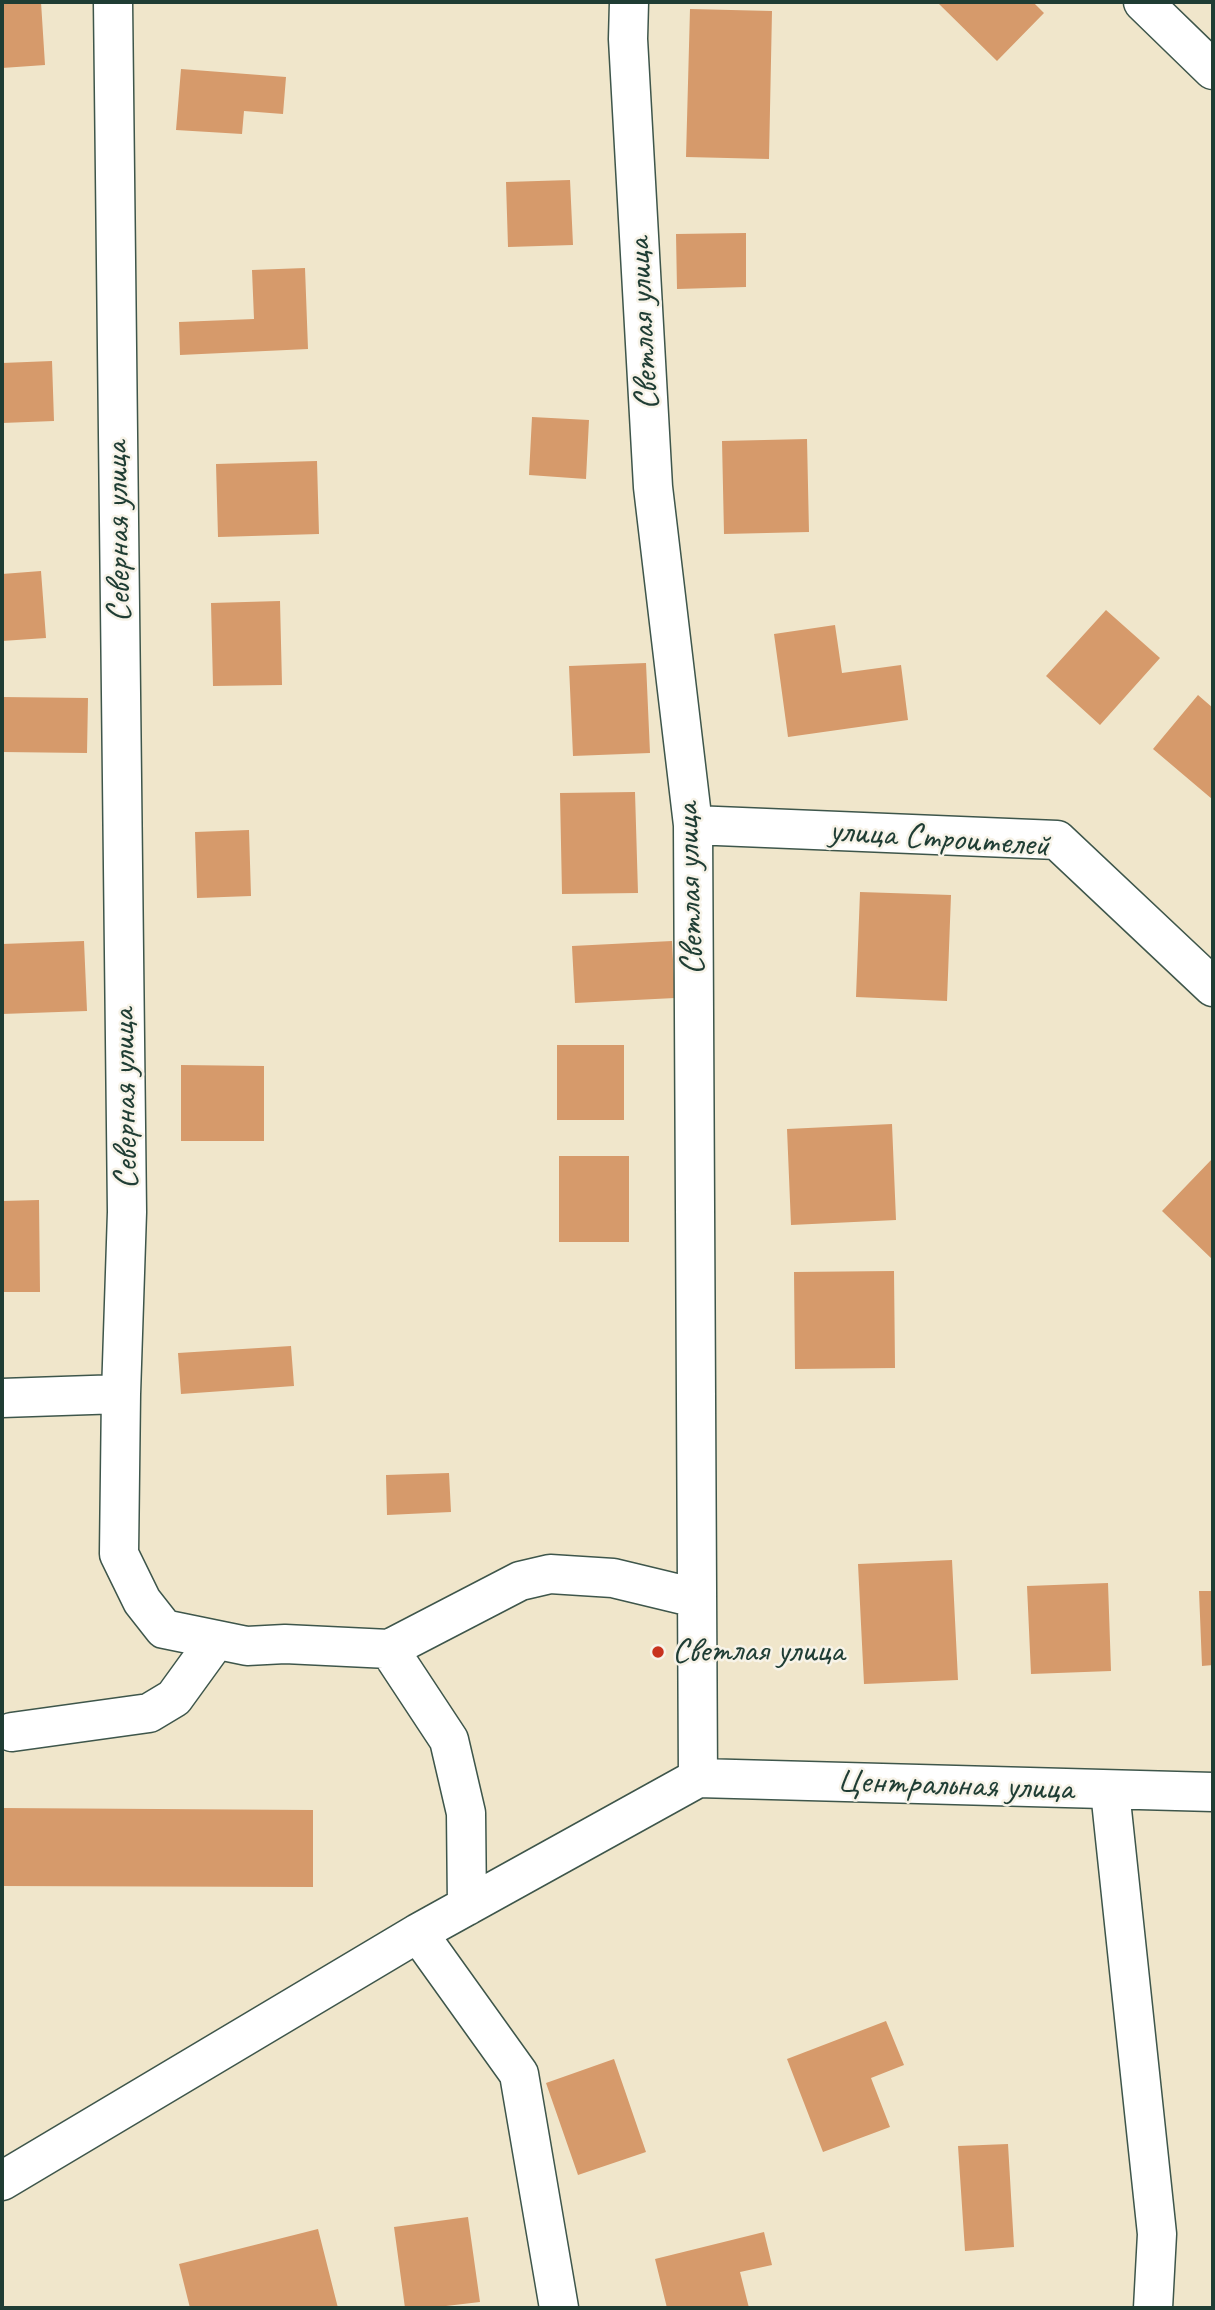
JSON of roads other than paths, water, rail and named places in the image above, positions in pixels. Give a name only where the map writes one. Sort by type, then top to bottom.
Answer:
[{"type":"street","name":"Северная улица","points":[[113,2],[127,1212],[119,1554],[142,1601],[164,1629],[247,1646],[285,1644],[389,1649]]},
{"type":"street","name":"Светлая улица","points":[[629,2],[628,39],[653,487],[693,825],[698,1778]]},
{"type":"street","points":[[1143,2],[1213,70]]},
{"type":"street","name":"улица Строителей","points":[[693,825],[1057,840],[1213,987]]},
{"type":"street","points":[[2,1398],[121,1394]]},
{"type":"street","points":[[467,1906],[466,1813],[449,1740],[389,1649],[520,1581],[550,1574],[614,1578],[696,1598]]},
{"type":"street","points":[[12,1732],[149,1713],[174,1698],[216,1640]]},
{"type":"street","points":[[2,2181],[418,1933],[698,1778]]},
{"type":"street","name":"Центральная улица","points":[[698,1778],[1213,1792]]},
{"type":"street","points":[[1110,1791],[1157,2234],[1153,2308]]},
{"type":"street","points":[[418,1933],[519,2074],[559,2308]]},
{"type":"place","name":"Светлая улица","points":[[658,1652]]}]
